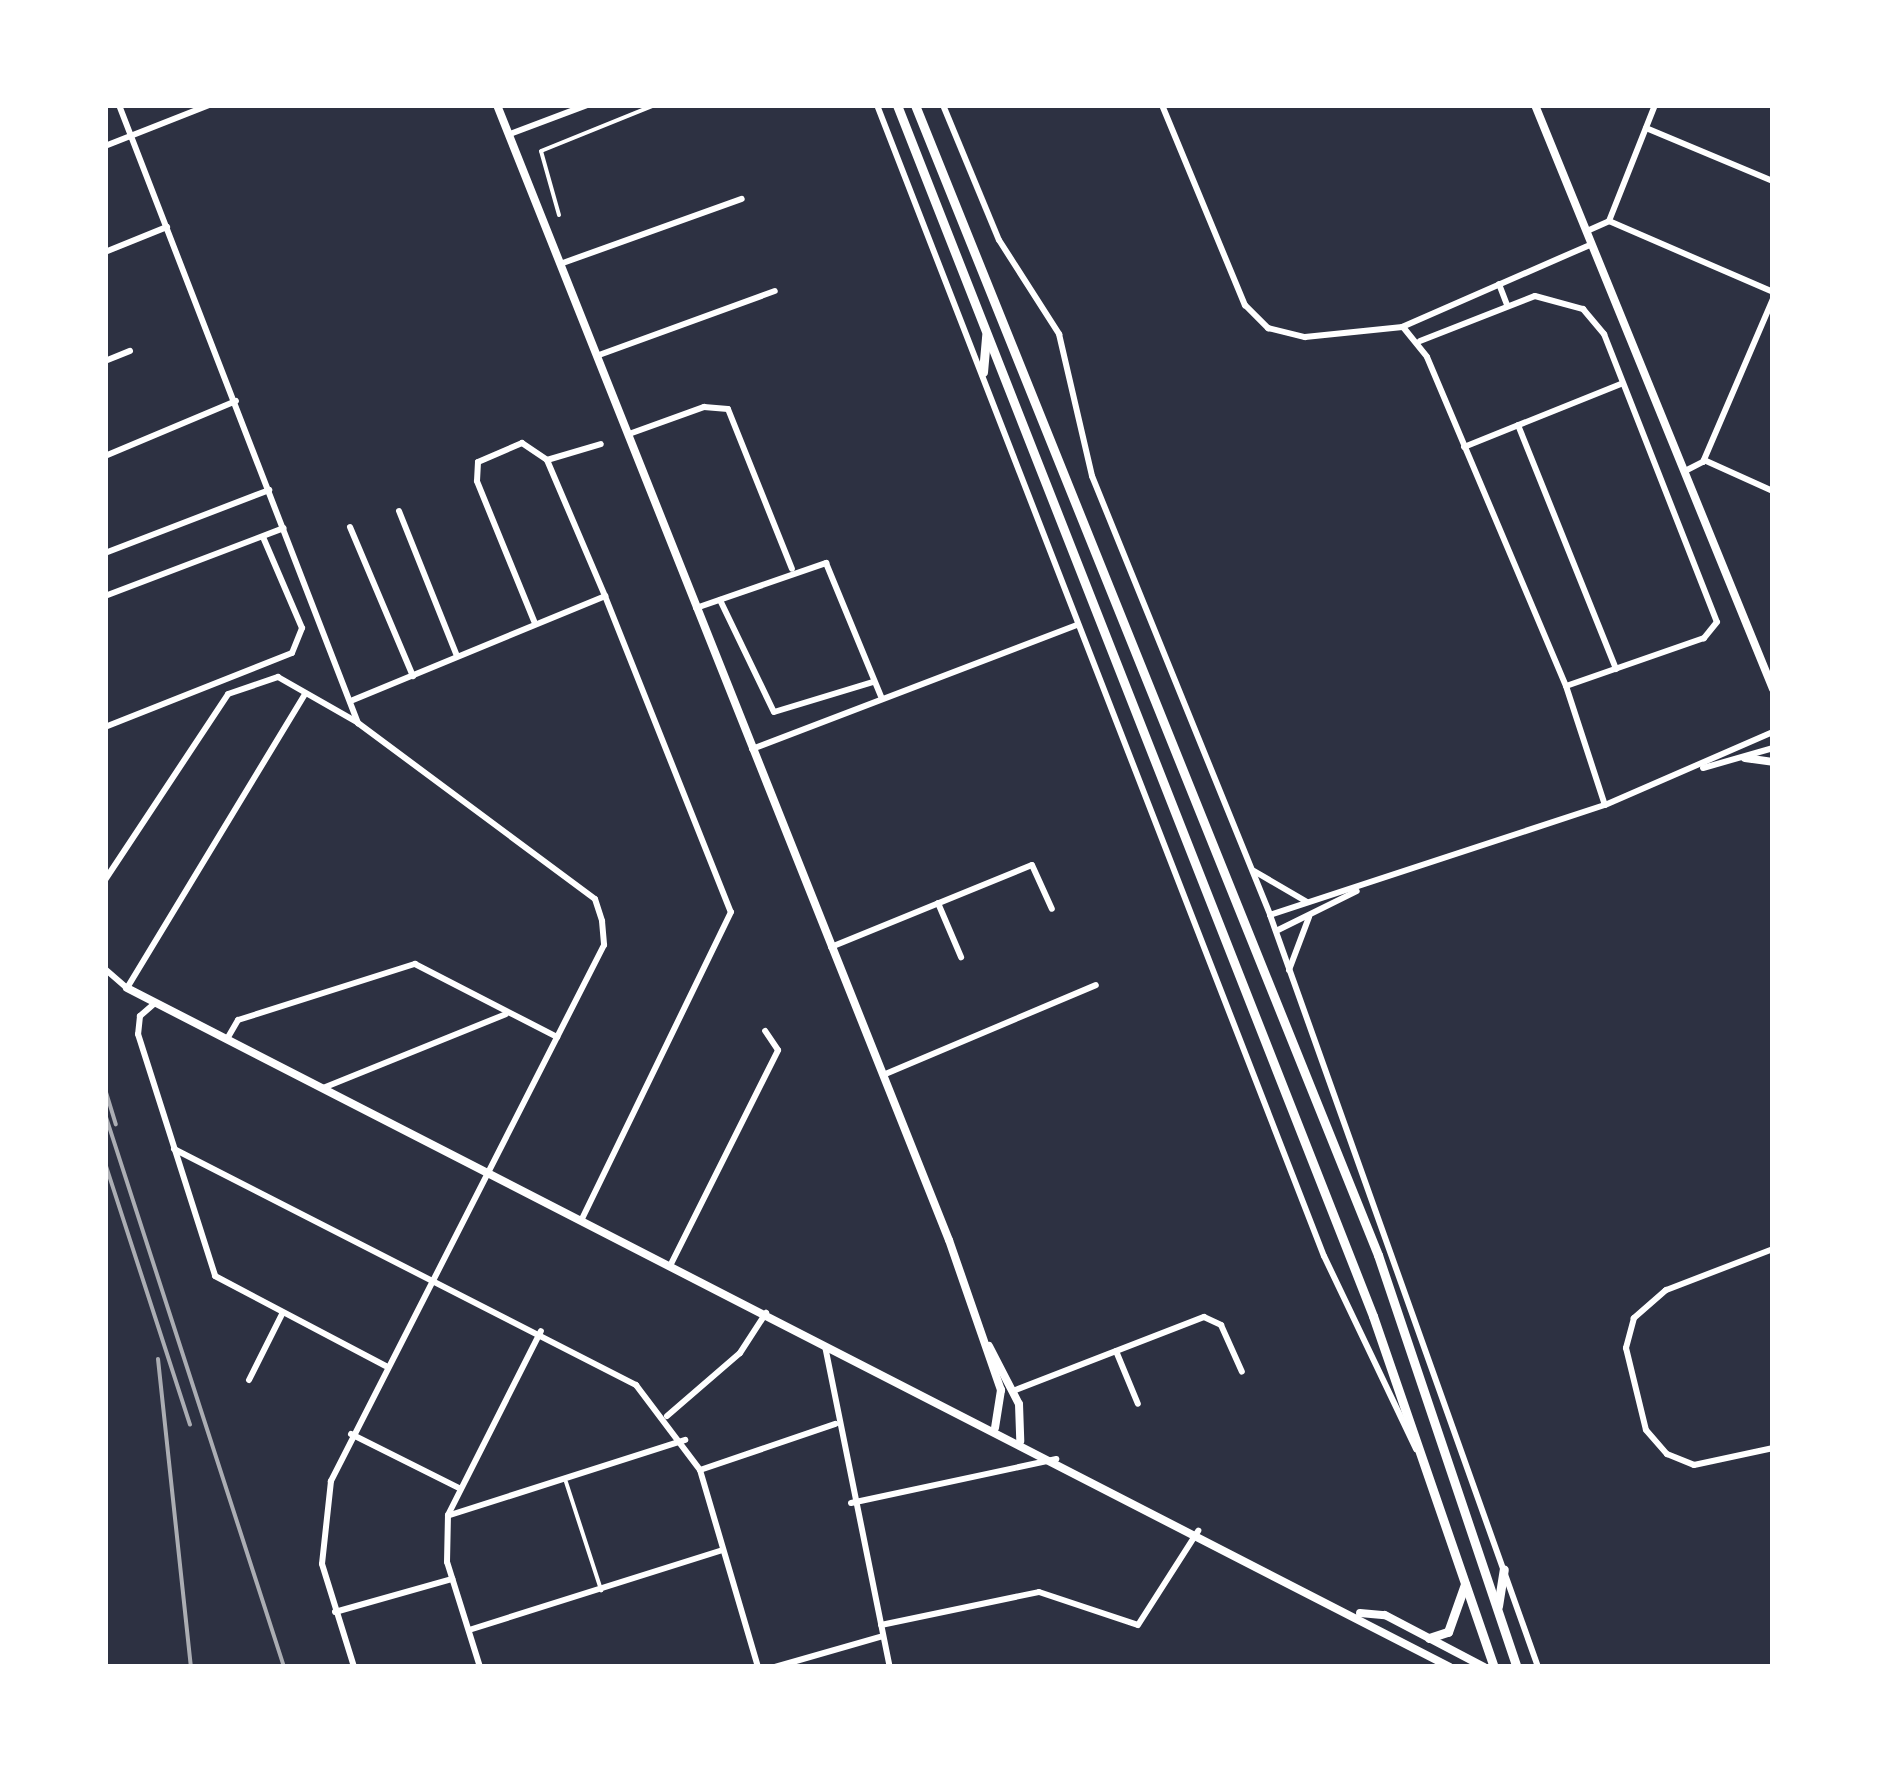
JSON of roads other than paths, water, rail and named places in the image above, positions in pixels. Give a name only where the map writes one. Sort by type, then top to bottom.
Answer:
[{"type":"main road","points":[[898,105],[1424,1461],[1494,1667]]},
{"type":"main road","points":[[916,105],[1378,1254],[1517,1667]]},
{"type":"main road","points":[[982,372],[986,328]]},
{"type":"main road","points":[[1497,1609],[1504,1569]]},
{"type":"main road","points":[[1429,1638],[1448,1632],[1465,1583]]},
{"type":"street","points":[[119,105],[358,723]]},
{"type":"street","points":[[105,146],[209,105]]},
{"type":"street","points":[[497,105],[989,1346],[1012,1390],[1020,1441]]},
{"type":"street","points":[[510,134],[587,105]]},
{"type":"street","points":[[877,105],[1324,1256],[1424,1461]]},
{"type":"street","points":[[943,105],[999,240],[1058,334],[1092,476],[1276,930],[1413,1296],[1538,1667]]},
{"type":"street","points":[[1162,105],[1254,319],[1304,337],[1402,326],[1592,244]]},
{"type":"street","points":[[1535,105],[1773,689]]},
{"type":"street","points":[[1586,231],[1610,221],[1655,105]]},
{"type":"street","points":[[1646,128],[1773,182]]},
{"type":"street","points":[[560,264],[742,199]]},
{"type":"street","points":[[1610,221],[1773,295],[1704,460],[1685,472]]},
{"type":"street","points":[[105,252],[167,227]]},
{"type":"street","points":[[1499,284],[1506,305]]},
{"type":"street","points":[[599,355],[775,291]]},
{"type":"street","points":[[1420,341],[1536,296],[1583,309],[1604,334],[1717,622],[1704,638],[1566,686]]},
{"type":"street","points":[[1402,326],[1420,341],[1566,686],[1605,805]]},
{"type":"street","points":[[105,361],[130,352]]},
{"type":"street","points":[[1464,447],[1621,384]]},
{"type":"street","points":[[105,456],[236,401]]},
{"type":"street","points":[[629,434],[704,408],[728,410],[792,569]]},
{"type":"street","points":[[1518,425],[1616,669]]},
{"type":"street","points":[[534,621],[477,481],[478,462],[522,443],[548,460],[730,912],[582,1219]]},
{"type":"street","points":[[548,460],[601,444]]},
{"type":"street","points":[[1704,460],[1773,490]]},
{"type":"street","points":[[105,552],[270,490]]},
{"type":"street","points":[[399,512],[457,656]]},
{"type":"street","points":[[350,527],[413,676]]},
{"type":"street","points":[[105,596],[284,528]]},
{"type":"street","points":[[105,728],[292,653],[302,628],[263,537]]},
{"type":"street","points":[[696,608],[815,561],[833,571],[882,699]]},
{"type":"street","points":[[352,700],[534,621],[605,596]]},
{"type":"street","points":[[720,600],[774,712],[874,682]]},
{"type":"street","points":[[752,748],[1076,624]]},
{"type":"street","points":[[1764,664],[1773,677]]},
{"type":"street","points":[[105,880],[228,694],[278,677],[358,723],[595,900],[604,945],[351,1434],[323,1523],[336,1612],[354,1667]]},
{"type":"street","points":[[127,988],[306,694]]},
{"type":"street","points":[[1270,916],[1605,805],[1701,768],[1773,732]]},
{"type":"street","points":[[1701,768],[1773,748]]},
{"type":"street","points":[[1745,758],[1773,762]]},
{"type":"street","points":[[831,946],[1032,865],[1052,909]]},
{"type":"street","points":[[1252,870],[1310,903]]},
{"type":"street","points":[[1276,930],[1358,890]]},
{"type":"street","points":[[938,903],[961,958]]},
{"type":"street","points":[[1290,970],[1310,916]]},
{"type":"street","points":[[227,1039],[238,1020],[415,964],[557,1037]]},
{"type":"street","points":[[105,969],[127,988],[155,1003],[1360,1613],[1450,1667]]},
{"type":"street","points":[[883,1075],[1096,985]]},
{"type":"street","points":[[155,1003],[140,1016],[138,1034],[214,1276],[386,1366]]},
{"type":"street","points":[[323,1088],[508,1014]]},
{"type":"street","points":[[670,1264],[778,1050],[765,1031]]},
{"type":"street","points":[[174,1149],[610,1364],[667,1416],[700,1470],[758,1667]]},
{"type":"street","points":[[1773,1248],[1666,1290],[1634,1318],[1626,1348],[1646,1430],[1667,1454],[1694,1465],[1773,1448]]},
{"type":"street","points":[[667,1416],[740,1353],[766,1312]]},
{"type":"street","points":[[248,1380],[282,1314]]},
{"type":"street","points":[[1012,1390],[1215,1318],[1242,1372]]},
{"type":"street","points":[[480,1667],[452,1578],[448,1515],[542,1331]]},
{"type":"street","points":[[825,1342],[834,1424],[890,1667]]},
{"type":"street","points":[[989,1346],[1004,1407],[995,1428]]},
{"type":"street","points":[[1116,1351],[1138,1404]]},
{"type":"street","points":[[700,1470],[834,1424]]},
{"type":"street","points":[[351,1434],[459,1488]]},
{"type":"street","points":[[448,1515],[566,1482],[684,1440]]},
{"type":"street","points":[[851,1503],[1056,1460]]},
{"type":"street","points":[[880,1625],[1039,1592],[1138,1626],[1198,1531]]},
{"type":"street","points":[[469,1630],[723,1550]]},
{"type":"street","points":[[336,1612],[452,1578]]},
{"type":"street","points":[[1360,1613],[1429,1638],[1484,1667]]},
{"type":"street","points":[[774,1667],[883,1636]]},
{"type":"lane","points":[[558,215],[541,152],[655,105]]},
{"type":"lane","points":[[566,1482],[601,1590]]},
{"type":"railway","points":[[105,1089],[116,1124]]},
{"type":"railway","points":[[105,1114],[284,1667]]},
{"type":"railway","points":[[105,1163],[190,1425]]},
{"type":"railway","points":[[158,1359],[191,1667]]}]
